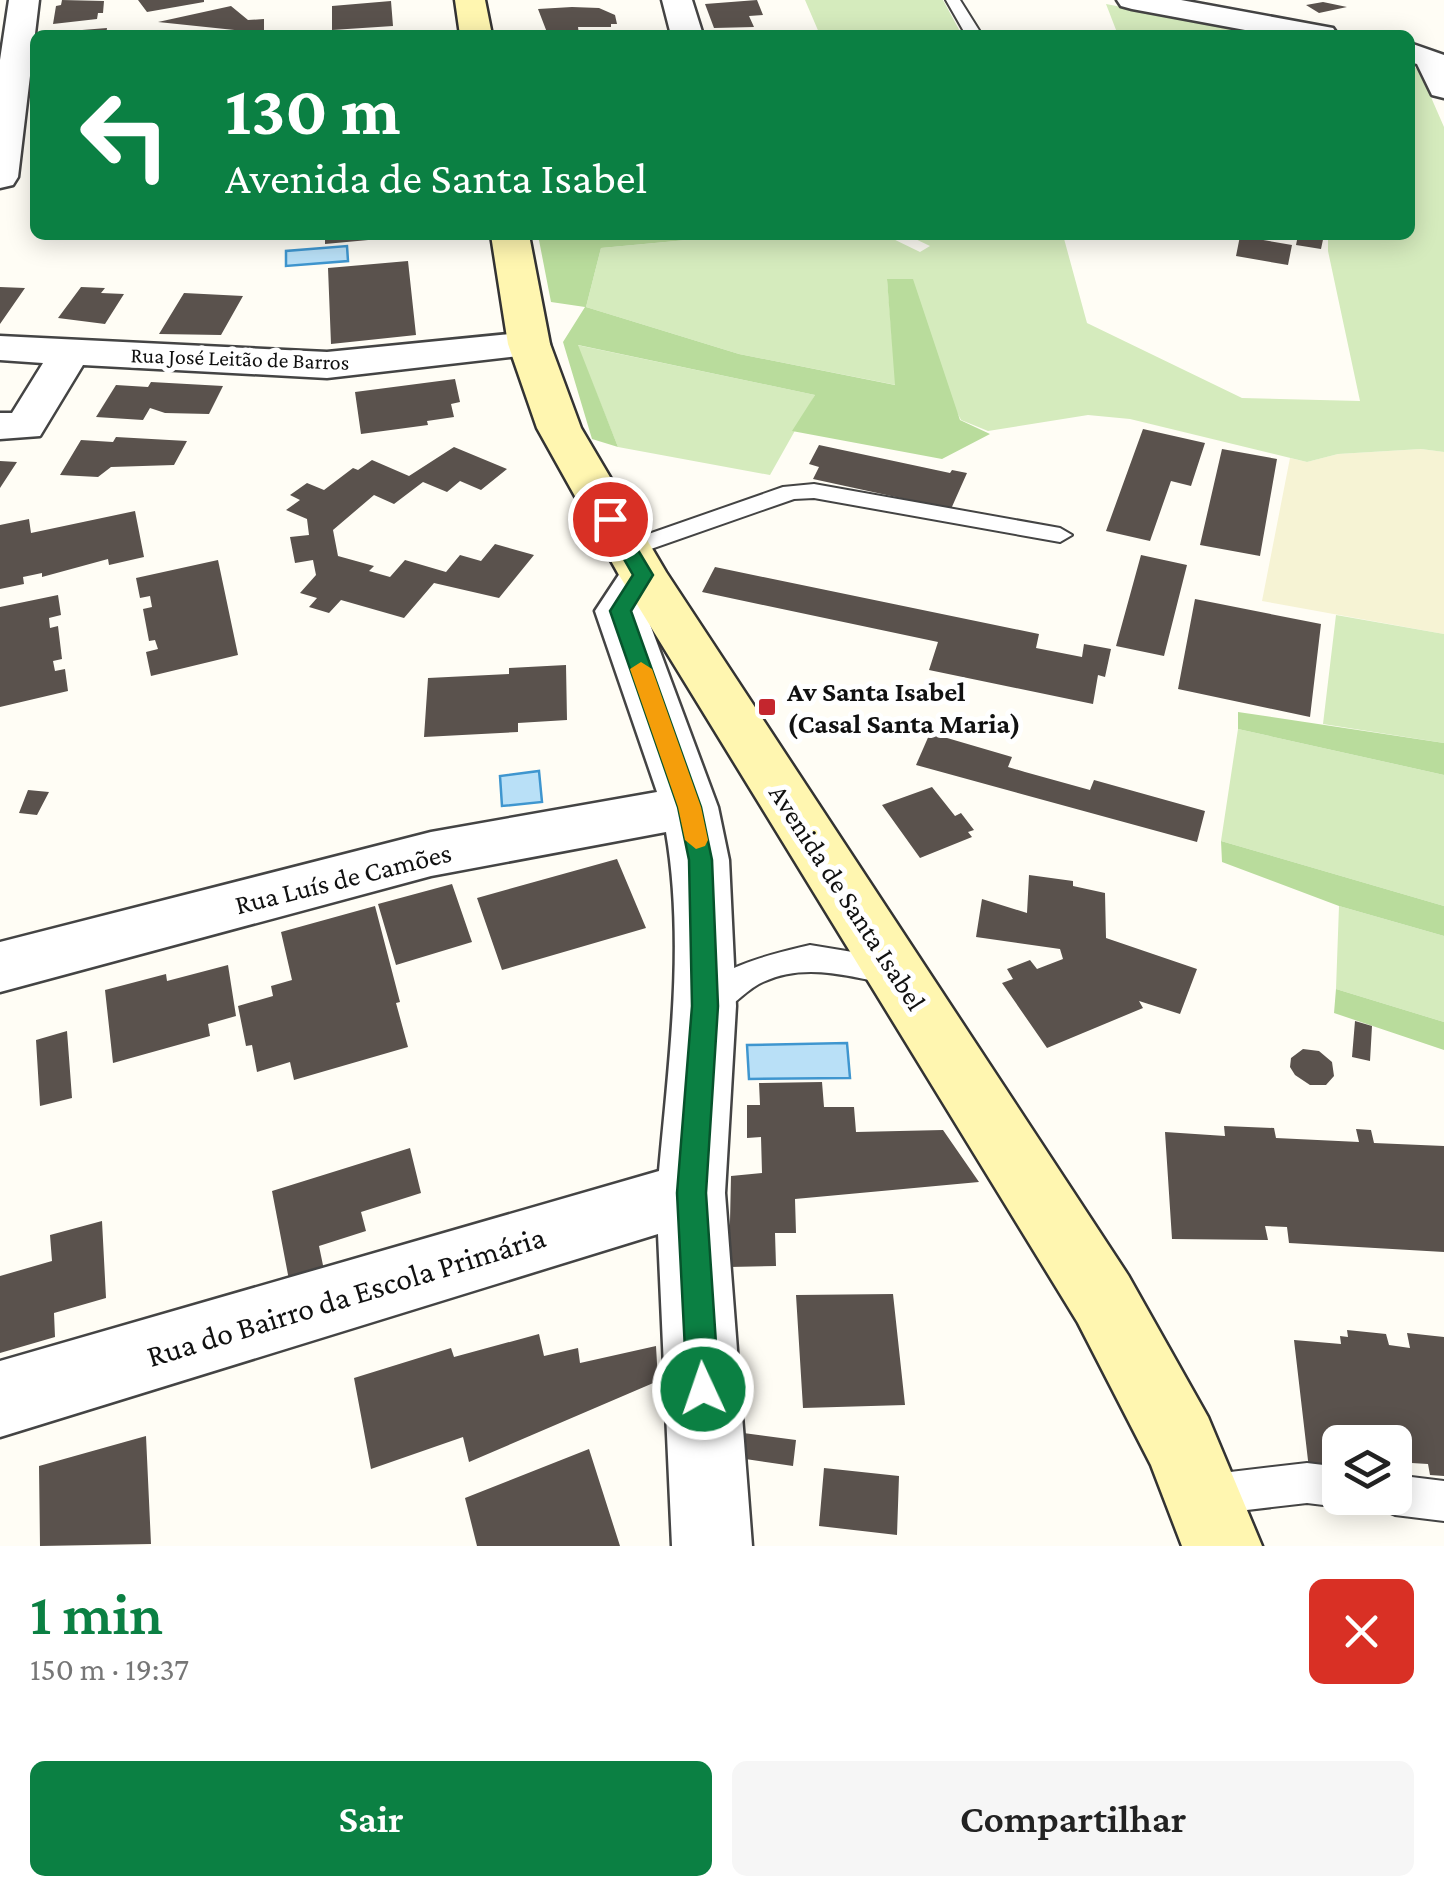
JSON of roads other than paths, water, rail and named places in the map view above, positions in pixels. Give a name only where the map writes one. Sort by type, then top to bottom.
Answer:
[{"type":"street","points":[[0,177],[24,0]]},
{"type":"street","points":[[470,0],[475,30]]},
{"type":"street","points":[[677,0],[685,30]]},
{"type":"street","points":[[1147,2],[1295,30]]},
{"type":"street","name":"Avenida de Santa Isabel","points":[[511,240],[529,344],[558,428],[635,562],[1104,1299],[1181,1444],[1212,1521]]},
{"type":"street","name":"Rua José Leitão de Barros","points":[[0,348],[326,365],[529,344]]},
{"type":"street","points":[[0,426],[25,427],[70,352]]},
{"type":"street","points":[[635,562],[620,611],[690,807],[700,860],[705,1006],[692,1193],[712,1546]]},
{"type":"street","name":"Rua Luís de Camões","points":[[0,967],[431,854],[690,807]]},
{"type":"street","name":"Rua do Bairro da Escola Primária","points":[[0,1399],[692,1193]]},
{"type":"lane","points":[[953,0],[971,30]]},
{"type":"lane","points":[[635,562],[792,492],[814,492],[1060,535]]},
{"type":"lane","points":[[705,1006],[753,972],[810,957],[896,972]]},
{"type":"lane","points":[[1212,1521],[1308,1483],[1322,1485]]},
{"type":"lane","points":[[1412,1497],[1444,1501]]},
{"type":"water","points":[[347,246],[348,261],[286,266],[286,251]]},
{"type":"water","points":[[539,771],[542,802],[502,806],[500,776]]},
{"type":"water","points":[[847,1043],[850,1078],[749,1079],[747,1045]]},
{"type":"place","name":"Av Santa Isabel (Casal Santa Maria)","points":[[767,707]]}]
